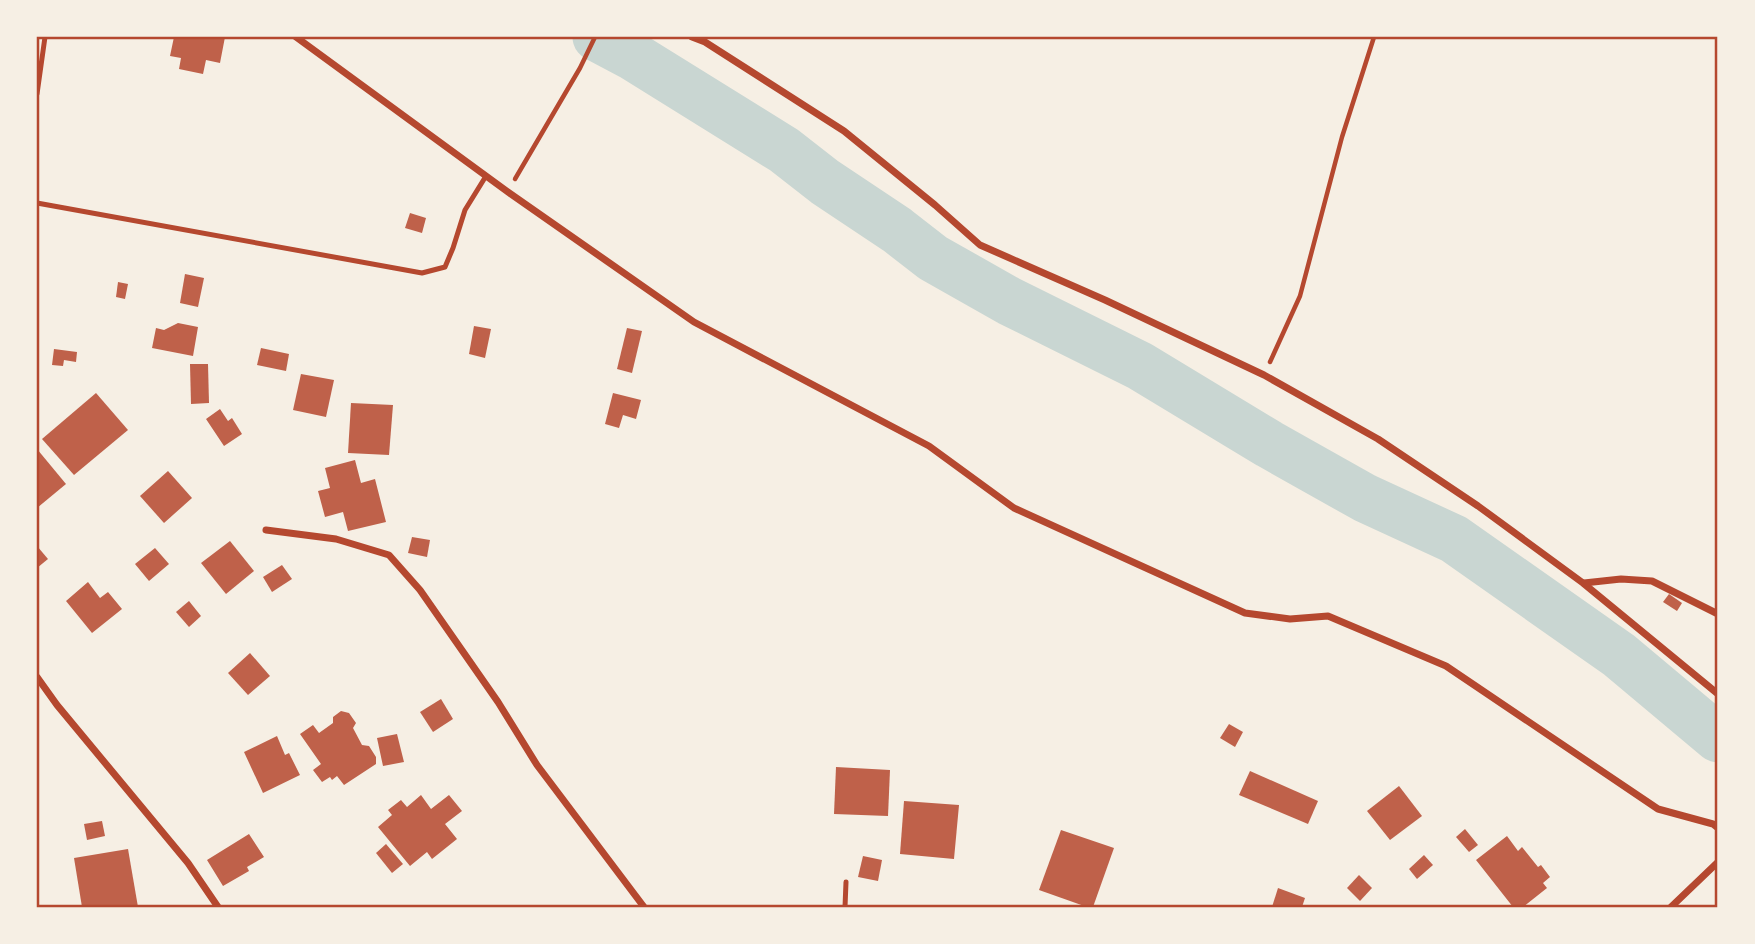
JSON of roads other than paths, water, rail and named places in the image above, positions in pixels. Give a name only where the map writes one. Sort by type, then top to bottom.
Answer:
[{"type":"street","points":[[296,37],[508,192],[694,322],[929,446],[1014,508],[1245,613],[1290,619],[1328,617],[1446,666],[1658,809],[1713,824],[1718,828]]},
{"type":"street","points":[[692,37],[705,42],[844,131],[980,245],[1264,375],[1378,439],[1478,506],[1583,583],[1718,694]]},
{"type":"street","points":[[266,530],[336,539],[389,555],[420,590],[498,702],[537,765],[644,907]]},
{"type":"street","points":[[1583,583],[1621,579],[1652,581],[1718,614]]},
{"type":"street","points":[[37,677],[57,705],[188,863],[218,907]]},
{"type":"street","points":[[1671,907],[1718,862]]},
{"type":"lane","points":[[37,94],[45,37]]},
{"type":"lane","points":[[37,203],[422,273],[444,267],[465,210],[486,176]]},
{"type":"lane","points":[[845,907],[846,882]]},
{"type":"waterway","points":[[597,37],[631,55],[784,150],[933,258],[1009,301],[1140,366],[1365,498],[1454,539],[1619,655],[1718,738]]}]
